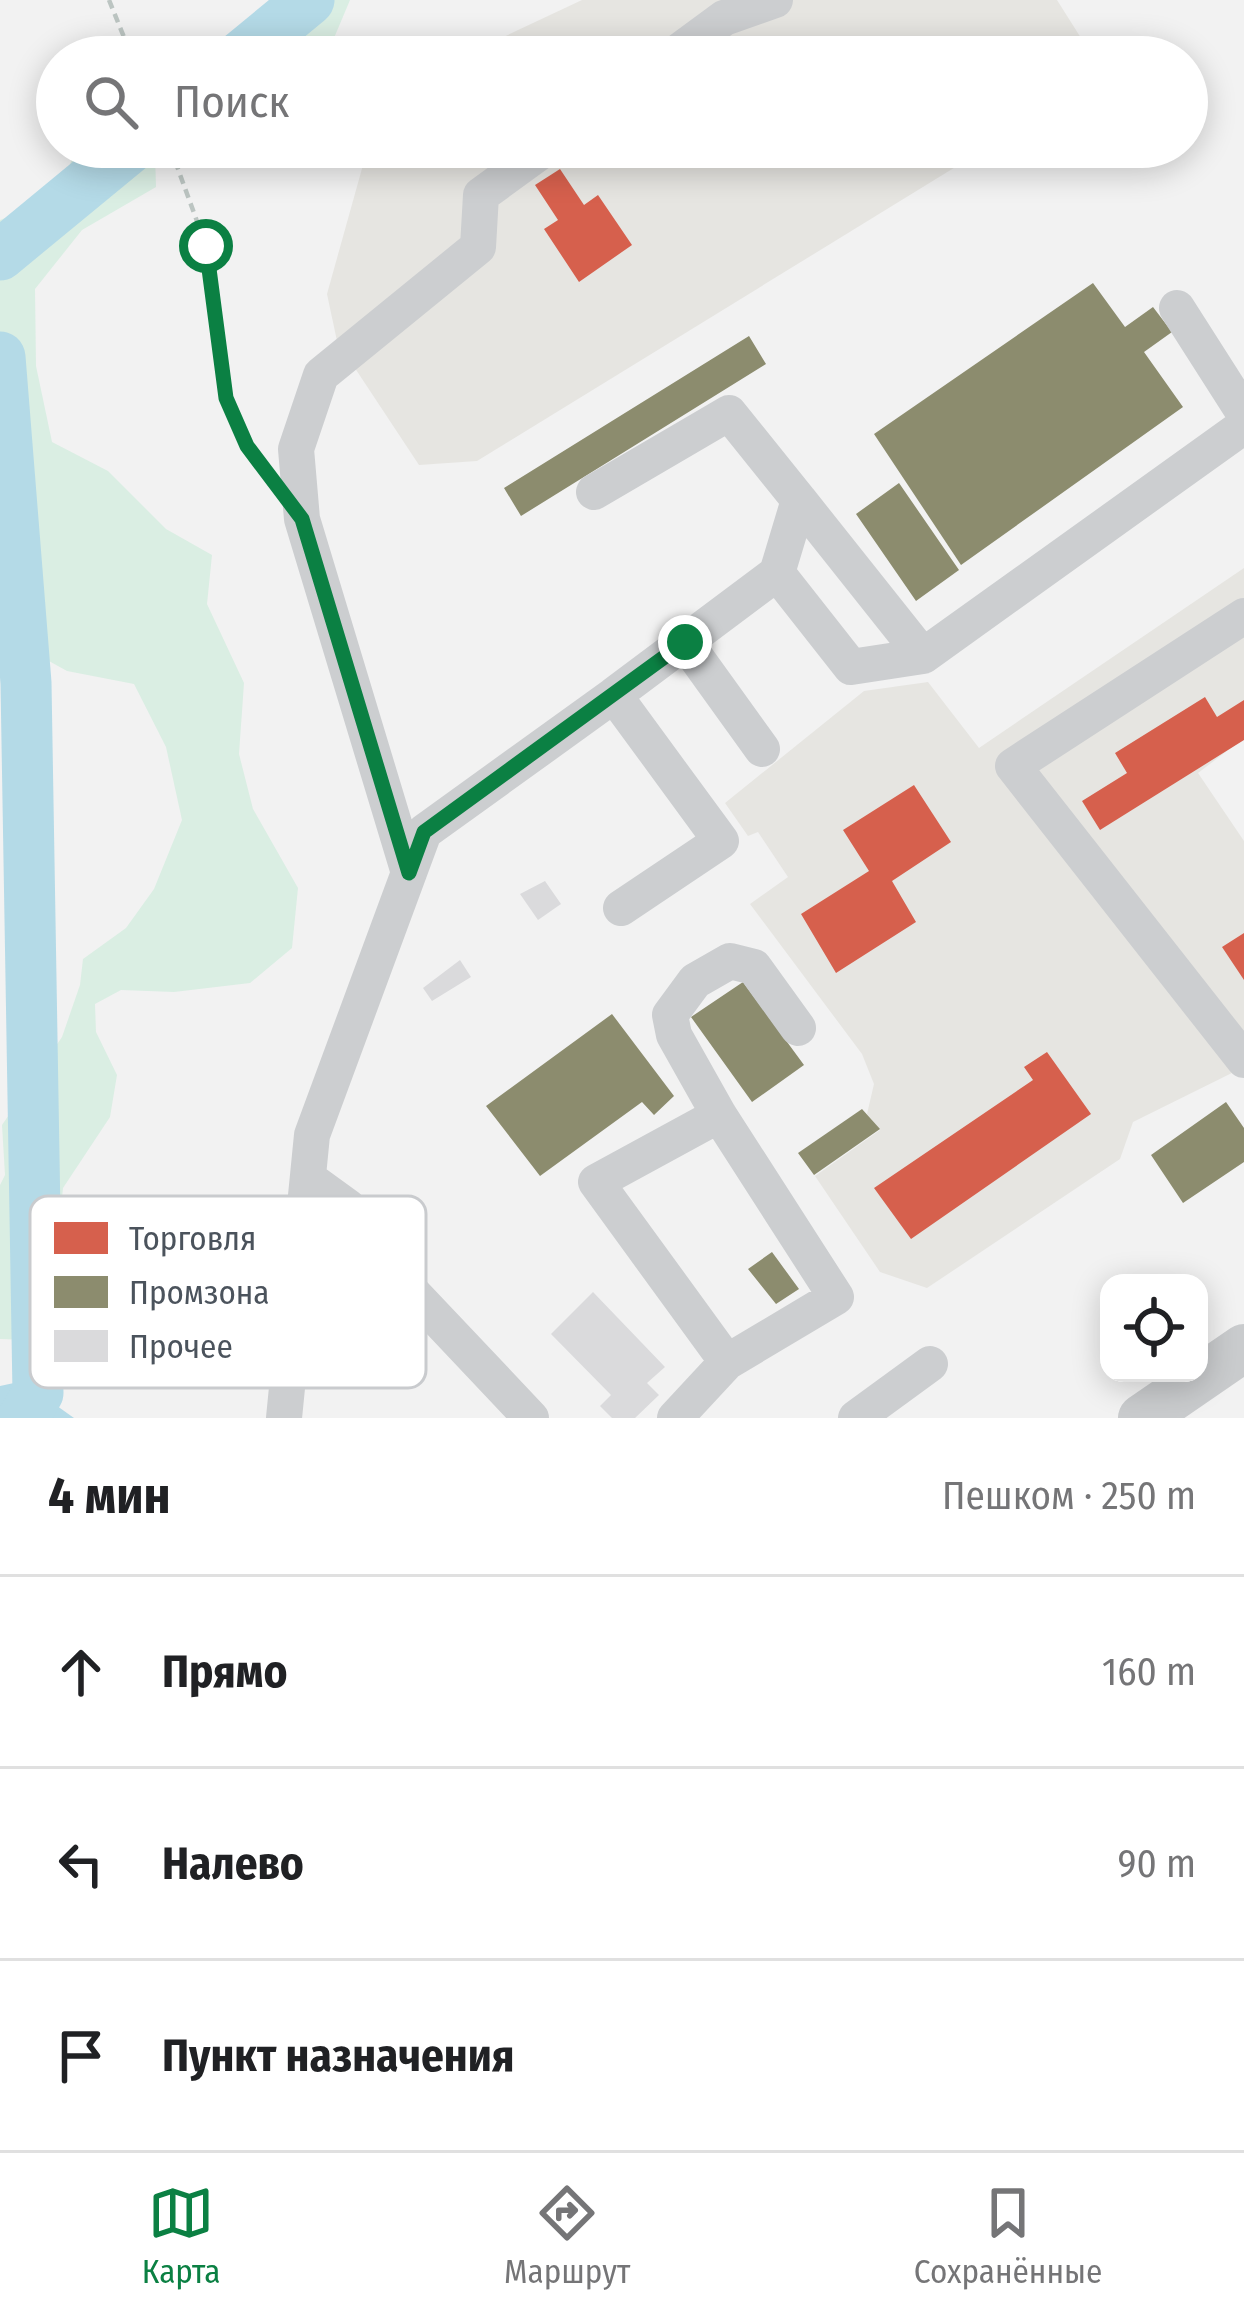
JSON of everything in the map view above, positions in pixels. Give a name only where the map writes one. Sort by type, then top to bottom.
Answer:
[{"type":"main road","points":[[1142,1418],[1244,1348]]},
{"type":"lane","points":[[700,36],[724,18],[775,0]]},
{"type":"lane","points":[[409,873],[302,519],[296,448],[321,375],[478,248],[481,195],[518,168]]},
{"type":"lane","points":[[1177,308],[1244,413]]},
{"type":"lane","points":[[594,493],[729,412],[923,656]]},
{"type":"lane","points":[[777,573],[851,668],[923,656],[1244,426]]},
{"type":"lane","points":[[306,1196],[312,1135],[424,832],[777,573],[799,500]]},
{"type":"lane","points":[[1244,616],[1013,766],[1244,1060]]},
{"type":"lane","points":[[685,642],[762,749]]},
{"type":"lane","points":[[614,695],[721,841],[621,908]]},
{"type":"lane","points":[[675,1418],[727,1362],[836,1297],[719,1115],[674,1035],[670,1015],[694,981],[730,961],[754,967],[798,1028]]},
{"type":"lane","points":[[719,1115],[596,1182],[727,1362]]},
{"type":"lane","points":[[308,1178],[333,1196]]},
{"type":"lane","points":[[426,1306],[531,1418]]},
{"type":"lane","points":[[856,1418],[930,1364]]},
{"type":"lane","points":[[284,1418],[287,1388]]},
{"type":"path","points":[[110,0],[124,36]]},
{"type":"path","points":[[178,168],[206,246],[226,398],[247,446],[302,519]]},
{"type":"shaded area","points":[[582,0],[1057,0],[1080,36],[506,36]]},
{"type":"shaded area","points":[[362,168],[954,168],[477,461],[419,465],[337,341],[327,294]]},
{"type":"shaded area","points":[[1244,568],[1244,738],[1198,773],[1244,841],[1244,1067],[1133,1122],[1120,1159],[927,1288],[880,1272],[815,1176],[880,1130],[867,1114],[874,1084],[862,1054],[750,904],[788,877],[758,832],[748,836],[725,803],[864,691],[928,682],[979,748]]},
{"type":"green space","points":[[291,0],[350,0],[335,36],[276,36]]},
{"type":"green space","points":[[69,168],[155,168],[156,187],[82,230],[35,289],[36,366],[52,442],[108,471],[166,529],[212,555],[207,604],[244,683],[239,754],[253,809],[298,888],[292,948],[250,983],[174,992],[121,990],[95,1004],[96,1032],[117,1075],[110,1117],[62,1196],[30,1196],[30,1340],[0,1339],[2,1125],[62,1037],[80,985],[83,959],[126,928],[154,889],[182,820],[166,747],[134,684],[67,671],[0,634],[0,220],[51,200]]},
{"type":"water","points":[[14,1383],[74,1418],[0,1418],[0,1386]]},
{"type":"building: Торговля","points":[[560,169],[584,205],[598,195],[632,245],[579,282],[544,229],[558,220],[535,185]]},
{"type":"building: Торговля","points":[[1205,697],[1217,717],[1244,700],[1244,740],[1100,830],[1082,801],[1127,773],[1115,753]]},
{"type":"building: Торговля","points":[[914,785],[951,842],[892,881],[916,922],[836,973],[801,914],[869,871],[843,830]]},
{"type":"building: Торговля","points":[[1244,933],[1244,980],[1222,947]]},
{"type":"building: Торговля","points":[[1047,1052],[1091,1114],[911,1239],[874,1188],[1033,1080],[1024,1067]]},
{"type":"building: Промзона","points":[[1093,283],[1125,327],[1153,307],[1172,332],[1144,352],[1183,407],[961,565],[874,434]]},
{"type":"building: Промзона","points":[[749,336],[766,364],[521,516],[504,488]]},
{"type":"building: Промзона","points":[[899,483],[959,570],[916,601],[856,514]]},
{"type":"building: Промзона","points":[[743,982],[804,1065],[752,1102],[691,1017]]},
{"type":"building: Промзона","points":[[612,1014],[674,1096],[654,1115],[642,1102],[540,1176],[486,1106]]},
{"type":"building: Промзона","points":[[1226,1102],[1244,1128],[1244,1162],[1183,1203],[1151,1155]]},
{"type":"building: Промзона","points":[[862,1109],[880,1129],[814,1175],[798,1153]]},
{"type":"building: Промзона","points":[[772,1252],[799,1289],[776,1304],[748,1269]]},
{"type":"building: Прочее","points":[[545,881],[561,904],[538,920],[520,894]]},
{"type":"building: Прочее","points":[[460,960],[471,977],[432,1001],[423,988]]},
{"type":"building: Прочее","points":[[593,1292],[665,1367],[647,1383],[659,1395],[635,1418],[612,1418],[600,1406],[611,1395],[551,1334]]},
{"type":"waterway","points":[[265,36],[309,0]]},
{"type":"waterway","points":[[0,255],[106,168]]},
{"type":"waterway","points":[[0,357],[26,683],[35,1196]]},
{"type":"waterway","points":[[23,1418],[38,1388]]},
{"type":"route","points":[[206,246],[226,398],[247,446],[302,519],[409,873],[424,832],[685,642]]}]
